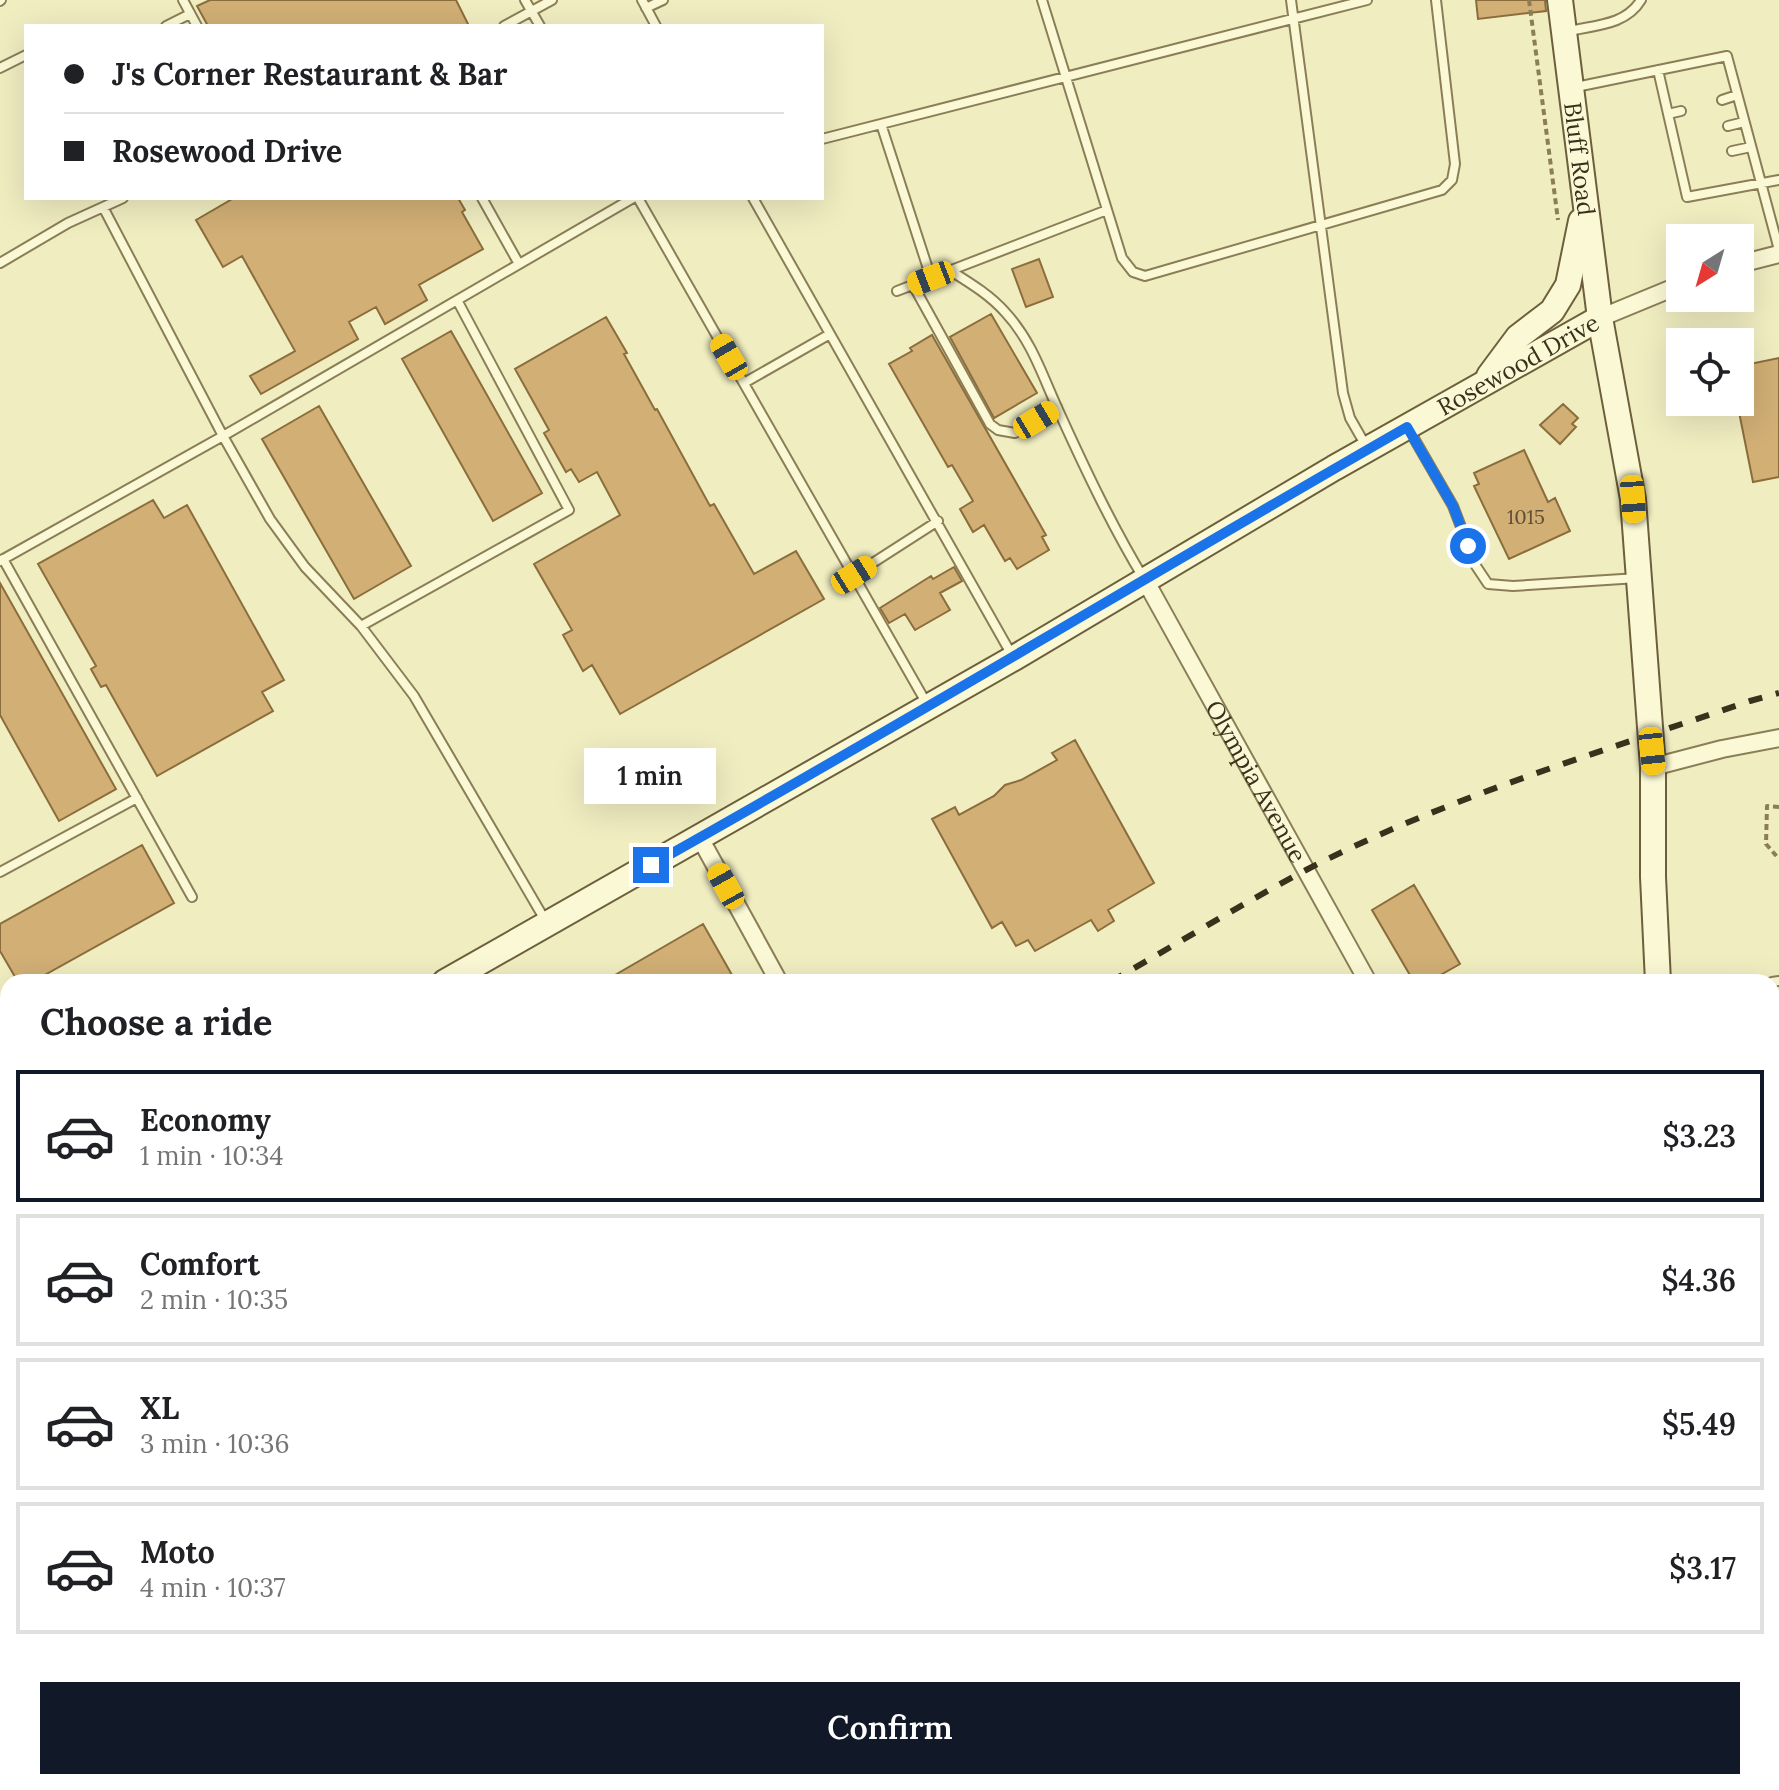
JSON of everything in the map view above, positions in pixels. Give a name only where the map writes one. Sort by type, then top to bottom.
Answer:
[{"type":"main road","name":"Bluff Road","points":[[1560,0],[1600,318],[1633,499],[1653,767],[1653,877],[1658,974]]},
{"type":"main road","points":[[1484,383],[1518,337],[1552,311],[1568,285],[1586,195]]},
{"type":"main road","name":"Rosewood Drive","points":[[459,974],[1014,658],[1407,427],[1600,318]]},
{"type":"street","points":[[1754,260],[1779,252]]},
{"type":"street","name":"Rosewood Drive","points":[[1600,318],[1666,291]]},
{"type":"street","name":"Olympia Avenue","points":[[1145,580],[1364,974]]},
{"type":"street","points":[[1653,767],[1779,738]]},
{"type":"street","points":[[700,838],[775,974]]},
{"type":"lane","points":[[183,0],[196,24]]},
{"type":"lane","points":[[525,0],[539,24]]},
{"type":"lane","points":[[508,24],[552,0]]},
{"type":"lane","points":[[655,24],[644,4],[663,0]]},
{"type":"lane","points":[[1042,0],[1124,264],[1133,272],[1145,276],[1437,194],[1452,180],[1455,164],[1436,0]]},
{"type":"lane","points":[[1291,0],[1343,393],[1350,418],[1368,450]]},
{"type":"lane","points":[[824,138],[1367,0]]},
{"type":"lane","points":[[1564,32],[1621,19],[1634,12],[1641,0]]},
{"type":"lane","points":[[170,24],[190,14]]},
{"type":"lane","points":[[0,68],[24,56]]},
{"type":"lane","points":[[1571,88],[1727,56],[1779,252]]},
{"type":"lane","points":[[1658,70],[1687,197],[1779,180]]},
{"type":"lane","points":[[1722,100],[1737,95]]},
{"type":"lane","points":[[1668,114],[1681,111]]},
{"type":"lane","points":[[1728,126],[1744,122]]},
{"type":"lane","points":[[881,124],[931,278]]},
{"type":"lane","points":[[1673,139],[1686,136]]},
{"type":"lane","points":[[1732,151],[1751,147]]},
{"type":"lane","points":[[1679,163],[1692,159]]},
{"type":"lane","points":[[0,263],[68,223],[119,200]]},
{"type":"lane","points":[[483,200],[519,264]]},
{"type":"lane","points":[[192,897],[2,560],[519,264],[637,200]]},
{"type":"lane","points":[[640,200],[928,705]]},
{"type":"lane","points":[[754,200],[1014,658]]},
{"type":"lane","points":[[103,207],[223,436],[287,545],[323,589],[361,626],[414,696],[548,924]]},
{"type":"lane","points":[[897,291],[1107,210]]},
{"type":"lane","points":[[951,271],[1008,314],[1039,361],[1111,524],[1145,580]]},
{"type":"lane","points":[[913,285],[990,424],[998,430],[1015,433],[1057,407]]},
{"type":"lane","points":[[361,626],[569,510],[457,300]]},
{"type":"lane","points":[[744,383],[830,334]]},
{"type":"lane","points":[[1407,427],[1453,506],[1476,566],[1488,584],[1513,586],[1639,578]]},
{"type":"lane","points":[[854,575],[938,521]]},
{"type":"lane","points":[[0,872],[137,798]]},
{"type":"path","points":[[1529,0],[1558,219]]},
{"type":"path","points":[[1779,807],[1767,806],[1766,844],[1779,859]]},
{"type":"building","points":[[210,0],[456,0],[468,24],[207,24],[197,6]]},
{"type":"building","points":[[1476,0],[1545,0],[1546,11],[1478,19]]},
{"type":"building","points":[[231,200],[459,200],[465,210],[462,212],[483,249],[419,285],[427,300],[385,324],[376,307],[349,322],[358,339],[261,394],[250,376],[295,351],[242,256],[223,267],[196,220]]},
{"type":"building","points":[[1039,259],[1053,297],[1026,307],[1012,269]]},
{"type":"building","points":[[991,314],[1037,393],[994,418],[950,337]]},
{"type":"building","points":[[606,317],[710,506],[714,504],[754,574],[796,551],[824,599],[620,714],[592,665],[583,671],[563,635],[572,630],[534,564],[620,515],[597,472],[579,482],[571,469],[566,472],[544,433],[549,430],[515,369]]},
{"type":"building","points":[[451,331],[542,493],[493,521],[402,359]]},
{"type":"building","points":[[932,335],[1046,535],[1042,537],[1049,550],[1017,569],[1010,558],[1005,561],[984,525],[973,532],[960,509],[973,501],[952,465],[948,467],[889,364]]},
{"type":"building","points":[[1779,358],[1779,477],[1753,482],[1740,416],[1754,416],[1754,363]]},
{"type":"building","points":[[1563,404],[1578,418],[1572,424],[1576,427],[1560,444],[1540,425]]},
{"type":"building","points":[[319,406],[411,566],[354,599],[262,439]]},
{"type":"building","points":[[1524,450],[1548,502],[1555,498],[1570,531],[1509,559],[1474,486],[1479,484],[1474,473]]},
{"type":"building","points":[[153,500],[164,518],[187,505],[284,680],[262,692],[273,711],[157,776],[106,685],[101,687],[91,669],[96,666],[38,564]]},
{"type":"building","points":[[954,567],[962,581],[940,593],[950,610],[915,630],[905,614],[889,623],[880,608],[931,576],[933,579]]},
{"type":"building","points":[[0,583],[116,789],[59,821],[0,715]]},
{"type":"building","points":[[1075,740],[1154,883],[1108,910],[1114,921],[1098,931],[1091,920],[1035,951],[1028,940],[1016,946],[1002,922],[992,928],[932,819],[955,807],[959,815],[994,796],[1005,785],[1021,780],[1057,760],[1052,753]]},
{"type":"building","points":[[142,845],[174,903],[46,974],[13,974],[0,951],[0,924]]},
{"type":"building","points":[[1414,885],[1460,964],[1442,974],[1409,974],[1372,910]]},
{"type":"building","points":[[703,924],[731,974],[617,974]]},
{"type":"railway","points":[[1124,974],[1306,870],[1414,820],[1581,758],[1779,693]]},
{"type":"route","points":[[651,865],[1014,658],[1407,427],[1453,506],[1468,546]]}]
